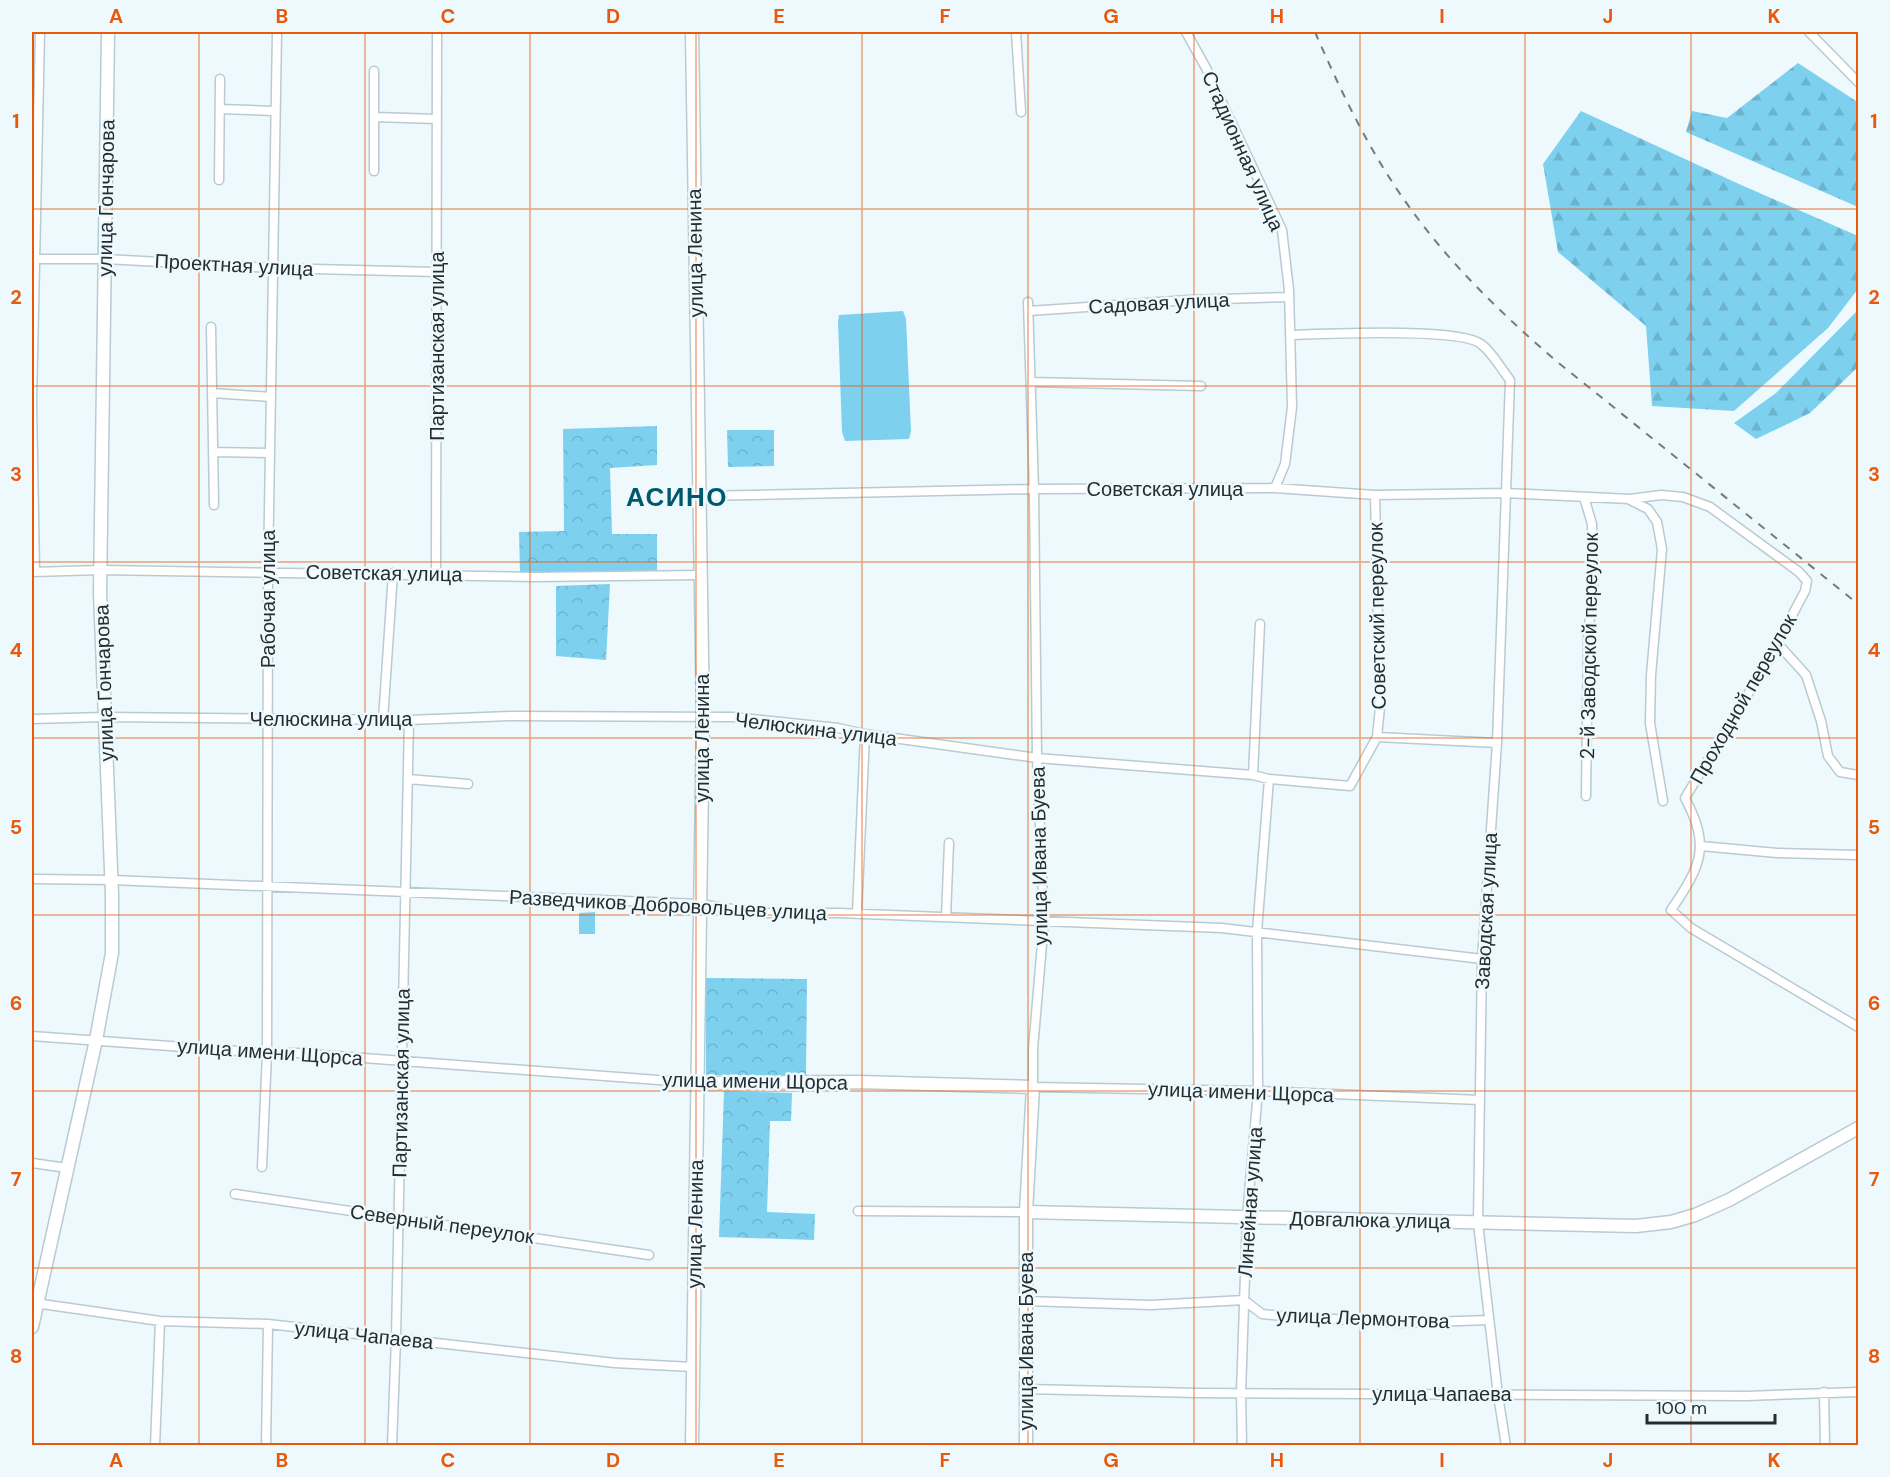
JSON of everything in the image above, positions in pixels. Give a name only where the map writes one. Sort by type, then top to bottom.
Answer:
[{"type":"street","points":[[33,572],[33,259],[40,32]]},
{"type":"street","name":"улица Гончарова","points":[[32,1327],[35,1303],[96,1041],[112,953],[112,880],[100,593],[108,32]]},
{"type":"street","name":"Рабочая улица","points":[[262,1167],[267,1053],[268,572],[277,32]]},
{"type":"street","name":"Партизанская улица","points":[[436,574],[437,32]]},
{"type":"street","name":"улица Ленина","points":[[692,32],[703,717],[692,1446]]},
{"type":"street","points":[[1016,32],[1021,112]]},
{"type":"street","name":"Стадионная улица","points":[[1185,32],[1206,68],[1282,230],[1289,297],[1292,407],[1285,464],[1275,488]]},
{"type":"street","points":[[1809,32],[1858,82]]},
{"type":"street","points":[[374,71],[374,171]]},
{"type":"street","points":[[219,180],[220,80]]},
{"type":"street","points":[[220,109],[274,111]]},
{"type":"street","points":[[375,117],[437,119]]},
{"type":"street","name":"Проектная улица","points":[[33,259],[105,259],[273,268],[437,272]]},
{"type":"street","name":"Садовая улица","points":[[1028,307],[1289,297]]},
{"type":"street","name":"улица Ивана Буева","points":[[1026,1446],[1026,1212],[1034,1049],[1044,921],[1037,758],[1034,489],[1028,307]]},
{"type":"street","points":[[211,327],[214,505]]},
{"type":"street","name":"Заводская улица","points":[[1290,335],[1431,334],[1462,336],[1481,344],[1510,380],[1497,743],[1482,959],[1478,1223],[1497,1395],[1506,1446]]},
{"type":"street","points":[[1031,382],[1201,386]]},
{"type":"street","points":[[212,393],[271,397]]},
{"type":"street","points":[[213,452],[270,453]]},
{"type":"street","name":"Советская улица","points":[[699,496],[1034,489],[1275,488],[1376,495],[1506,493],[1630,499],[1683,497],[1710,507],[1799,572],[1807,581]]},
{"type":"street","name":"Советский переулок","points":[[1376,495],[1380,707],[1377,737]]},
{"type":"street","name":"2-й Заводской переулок","points":[[1584,497],[1592,524],[1593,585],[1588,637],[1586,796]]},
{"type":"street","points":[[1630,499],[1648,509],[1658,522],[1662,549],[1651,675],[1650,723],[1663,801]]},
{"type":"street","name":"Советская улица","points":[[33,572],[101,570],[534,577],[701,575]]},
{"type":"street","points":[[383,720],[393,573]]},
{"type":"street","name":"Проходной переулок","points":[[1701,846],[1698,824],[1685,798],[1778,643],[1805,591],[1807,581]]},
{"type":"street","points":[[1253,775],[1260,624]]},
{"type":"street","points":[[1778,643],[1806,675],[1821,721],[1828,756],[1840,772],[1858,775]]},
{"type":"street","name":"Челюскина улица","points":[[32,719],[105,717],[409,720],[512,716],[703,717],[838,728],[865,734],[1037,758],[1253,775],[1269,779],[1350,786],[1377,737]]},
{"type":"street","name":"Партизанская улица","points":[[393,1446],[409,720]]},
{"type":"street","points":[[857,914],[865,734]]},
{"type":"street","points":[[1377,737],[1497,743]]},
{"type":"street","points":[[408,779],[468,784]]},
{"type":"street","name":"Линейная улица","points":[[1242,1446],[1241,1393],[1247,1217],[1258,1091],[1257,932],[1269,779]]},
{"type":"street","points":[[946,917],[949,843]]},
{"type":"street","points":[[1858,855],[1777,853],[1701,846],[1700,858],[1682,894],[1671,910],[1691,928],[1858,1027]]},
{"type":"street","name":"Разведчиков Добровольцев улица","points":[[32,879],[112,880],[699,904],[759,913],[857,914],[1222,928],[1482,959]]},
{"type":"street","name":"улица имени Щорса","points":[[32,1036],[400,1060],[698,1083],[858,1082],[1258,1091],[1480,1100]]},
{"type":"street","name":"Довгалюка улица","points":[[858,1211],[1026,1212],[1636,1226],[1671,1222],[1695,1215],[1729,1200],[1858,1128]]},
{"type":"street","points":[[32,1163],[67,1168]]},
{"type":"street","name":"Северный переулок","points":[[235,1194],[649,1256]]},
{"type":"street","points":[[1026,1301],[1151,1305],[1244,1300]]},
{"type":"street","name":"улица Лермонтова","points":[[1244,1300],[1262,1314],[1282,1316],[1402,1323],[1489,1320]]},
{"type":"street","name":"улица Чапаева","points":[[35,1303],[160,1321],[268,1324],[615,1363],[693,1367]]},
{"type":"street","points":[[155,1446],[160,1321]]},
{"type":"street","points":[[266,1446],[268,1324]]},
{"type":"street","name":"улица Чапаева","points":[[1026,1389],[1241,1393],[1746,1396],[1858,1392]]},
{"type":"street","points":[[1824,1392],[1825,1446]]},
{"type":"green space","points":[[1798,63],[1856,101],[1858,107],[1858,207],[1686,132],[1692,111],[1727,118]]},
{"type":"green space","points":[[1581,111],[1858,236],[1858,289],[1828,328],[1734,411],[1652,406],[1646,326],[1558,252],[1543,164]]},
{"type":"green space","points":[[1858,310],[1858,367],[1810,413],[1756,439],[1734,423],[1776,393]]},
{"type":"green space","points":[[903,311],[906,319],[911,431],[909,439],[845,441],[842,432],[839,315]]},
{"type":"green space","points":[[657,426],[657,465],[610,468],[612,534],[657,534],[657,573],[520,572],[519,532],[564,531],[563,429]]},
{"type":"green space","points":[[727,430],[774,430],[774,466],[728,467]]},
{"type":"green space","points":[[610,584],[606,660],[556,656],[556,586]]},
{"type":"green space","points":[[595,912],[595,934],[579,934],[579,913]]},
{"type":"green space","points":[[706,978],[807,979],[806,1075],[706,1075]]},
{"type":"green space","points":[[724,1091],[792,1093],[791,1121],[770,1121],[767,1212],[815,1214],[814,1240],[719,1237]]},
{"type":"railway","points":[[1315,32],[1347,102],[1384,169],[1428,232],[1462,271],[1516,326],[1555,360],[1858,604]]},
{"type":"district","name":"АСИНО","points":[[677,497]]}]
